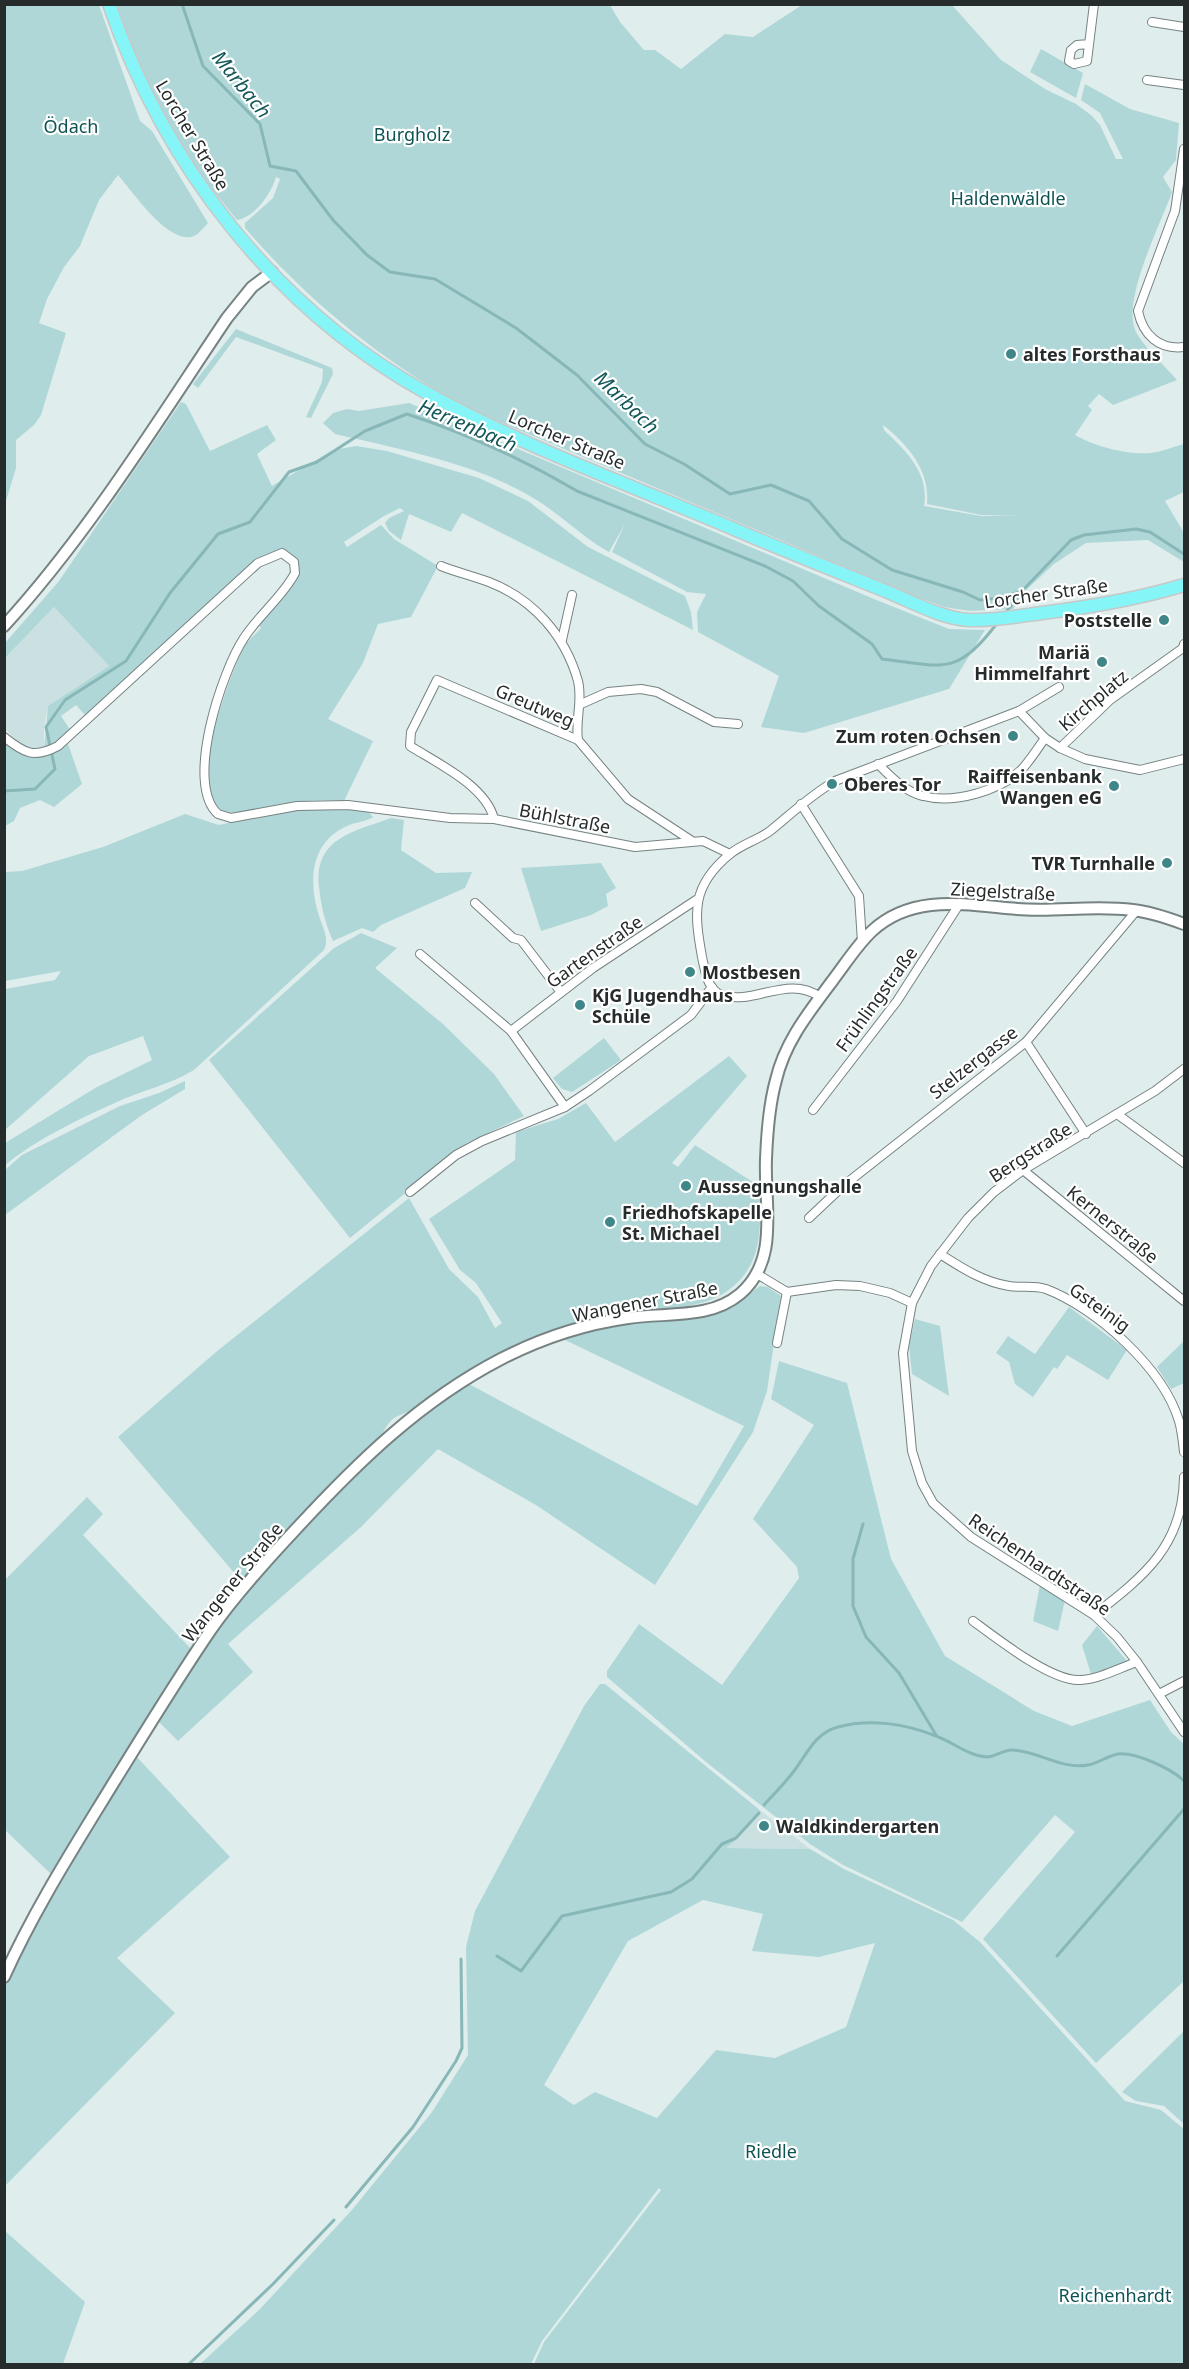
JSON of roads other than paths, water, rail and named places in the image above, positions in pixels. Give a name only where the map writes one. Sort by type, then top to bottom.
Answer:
[{"type":"main road","name":"Lorcher Straße","points":[[109,4],[123,47],[159,120],[220,212],[272,272],[307,306],[378,362],[422,390],[476,419],[930,610],[957,618],[982,620],[1005,618],[1128,600],[1185,585]]},
{"type":"street","points":[[1089,44],[1094,4]]},
{"type":"street","points":[[1152,22],[1185,27]]},
{"type":"street","points":[[1147,80],[1185,85]]},
{"type":"street","points":[[1185,149],[1175,211],[1138,311],[1141,326],[1153,340],[1169,347],[1185,347]]},
{"type":"street","points":[[4,626],[30,598],[85,526],[227,318],[252,287],[272,272]]},
{"type":"street","name":"Bühlstraße","points":[[4,737],[20,749],[45,753],[58,746],[258,564],[282,553],[294,562],[295,573],[242,640],[213,718],[206,747],[204,770],[208,800],[218,814],[231,818],[323,804],[391,812],[494,819],[635,847],[703,841],[730,854]]},
{"type":"street","points":[[441,566],[490,582],[510,592],[547,621],[562,640],[578,681],[581,704],[576,726],[578,740]]},
{"type":"street","points":[[562,640],[572,595]]},
{"type":"street","name":"Kirchplatz","points":[[1060,748],[1110,700],[1184,647]]},
{"type":"street","name":"Greutweg","points":[[494,819],[492,809],[467,783],[410,746],[411,732],[437,680],[578,740],[628,799],[692,841]]},
{"type":"street","name":"Kirchplatz","points":[[801,804],[835,781],[1019,711],[1059,687]]},
{"type":"street","points":[[581,704],[608,692],[641,689],[657,692],[714,722],[738,724]]},
{"type":"street","points":[[1019,711],[1045,738],[1060,748],[1085,759],[1140,770],[1185,759]]},
{"type":"street","points":[[878,764],[893,779],[922,796],[981,794],[1006,782],[1022,769],[1045,738]]},
{"type":"street","points":[[820,997],[804,988],[792,988],[733,997],[721,995],[712,987],[706,977],[698,935],[696,900],[710,877],[730,854],[768,832],[801,804],[859,896],[862,942]]},
{"type":"street","name":"Gartenstraße","points":[[511,1031],[560,991],[696,900]]},
{"type":"street","points":[[476,903],[513,938],[521,940],[560,991]]},
{"type":"street","name":"Ziegelstraße","points":[[820,997],[862,942],[884,921],[901,912],[922,906],[960,903],[1053,911],[1137,910],[1185,924]]},
{"type":"street","name":"Frühlingstraße","points":[[813,1110],[897,1001],[960,903]]},
{"type":"street","name":"Stelzergasse","points":[[809,1218],[843,1186],[1026,1042],[1137,910]]},
{"type":"street","points":[[420,954],[511,1031],[565,1107]]},
{"type":"street","points":[[410,1192],[456,1155],[482,1141],[565,1107],[691,1015],[712,987]]},
{"type":"street","name":"Wangener Straße","points":[[4,1977],[27,1931],[90,1822],[212,1628],[287,1538],[379,1444],[451,1388],[511,1355],[562,1335],[628,1318],[716,1308],[739,1294],[757,1274],[767,1244],[766,1160],[775,1082],[789,1045],[820,997]]},
{"type":"street","points":[[1026,1042],[1086,1134]]},
{"type":"street","name":"Bergstraße","points":[[912,1303],[940,1254],[968,1218],[994,1192],[1023,1170],[1086,1134],[1185,1069]]},
{"type":"street","points":[[1117,1114],[1185,1163]]},
{"type":"street","name":"Kernerstraße","points":[[1023,1170],[1185,1301]]},
{"type":"street","name":"Gsteinig","points":[[940,1254],[972,1275],[997,1284],[1043,1288],[1059,1295],[1113,1332],[1152,1372],[1179,1420],[1185,1452]]},
{"type":"street","points":[[757,1274],[787,1292],[836,1285],[860,1286],[890,1293],[912,1303]]},
{"type":"street","points":[[777,1343],[787,1292]]},
{"type":"street","name":"Reichenhardtstraße","points":[[912,1303],[903,1353],[907,1413],[912,1451],[922,1483],[933,1503],[971,1537],[1094,1615],[1117,1637],[1137,1662],[1185,1732]]},
{"type":"street","points":[[1094,1615],[1129,1588],[1159,1558],[1178,1518],[1185,1477]]},
{"type":"street","points":[[973,1621],[1009,1647],[1062,1678],[1093,1678],[1137,1662]]},
{"type":"street","points":[[1159,1694],[1185,1681]]},
{"type":"waterway","name":"Marbach","points":[[182,4],[203,66],[260,124],[270,166],[296,171],[333,220],[367,255],[390,272],[435,279],[516,328],[577,375],[645,444],[684,464],[730,494],[771,485],[809,501],[842,539],[892,570],[963,592],[980,600],[1000,598],[1022,591],[1071,540],[1084,535],[1136,529],[1150,532],[1184,554]]},
{"type":"waterway","name":"Herrenbach","points":[[4,791],[35,789],[55,769],[46,727],[65,700],[126,661],[170,593],[218,534],[250,522],[289,472],[317,462],[365,431],[407,414],[494,448],[577,491],[765,566],[793,581],[819,606],[872,644],[882,659],[921,664],[948,664],[960,660],[971,652],[998,622]]},
{"type":"waterway","name":"Herrenbach","points":[[1004,615],[1022,591]]},
{"type":"waterway","points":[[863,1524],[853,1559],[853,1606],[866,1637],[899,1673],[936,1735]]},
{"type":"waterway","points":[[764,1805],[823,1734],[838,1727],[863,1723],[913,1728],[973,1754],[987,1757],[1013,1750],[1078,1766],[1092,1764],[1114,1755],[1126,1754],[1153,1762],[1184,1781]]},
{"type":"waterway","points":[[1057,1956],[1184,1809]]},
{"type":"waterway","points":[[497,1956],[521,1971],[562,1916],[671,1892],[692,1879],[722,1844],[736,1838],[759,1813]]},
{"type":"waterway","points":[[346,2207],[413,2127],[456,2061],[462,2048],[461,1959]]},
{"type":"waterway","points":[[189,2364],[273,2284],[334,2220]]},
{"type":"place","name":"altes Forsthaus","points":[[1011,354]]},
{"type":"place","name":"Poststelle","points":[[1164,620]]},
{"type":"place","name":"Mariä Himmelfahrt","points":[[1102,662]]},
{"type":"place","name":"Zum roten Ochsen","points":[[1013,736]]},
{"type":"place","name":"Oberes Tor","points":[[832,784]]},
{"type":"place","name":"Raiffeisenbank Wangen eG","points":[[1114,786]]},
{"type":"place","name":"TVR Turnhalle","points":[[1167,863]]},
{"type":"place","name":"Mostbesen","points":[[690,972]]},
{"type":"place","name":"KjG Jugendhaus Schüle","points":[[580,1005]]},
{"type":"place","name":"Aussegnungshalle","points":[[686,1186]]},
{"type":"place","name":"Friedhofskapelle St. Michael","points":[[610,1222]]},
{"type":"place","name":"Waldkindergarten","points":[[764,1826]]},
{"type":"park label","name":"Ödach","points":[[71,126]]},
{"type":"park label","name":"Burgholz","points":[[412,134]]},
{"type":"park label","name":"Haldenwäldle","points":[[1008,198]]},
{"type":"park label","name":"Riedle","points":[[771,2151]]},
{"type":"park label","name":"Reichenhardt","points":[[1115,2295]]}]
